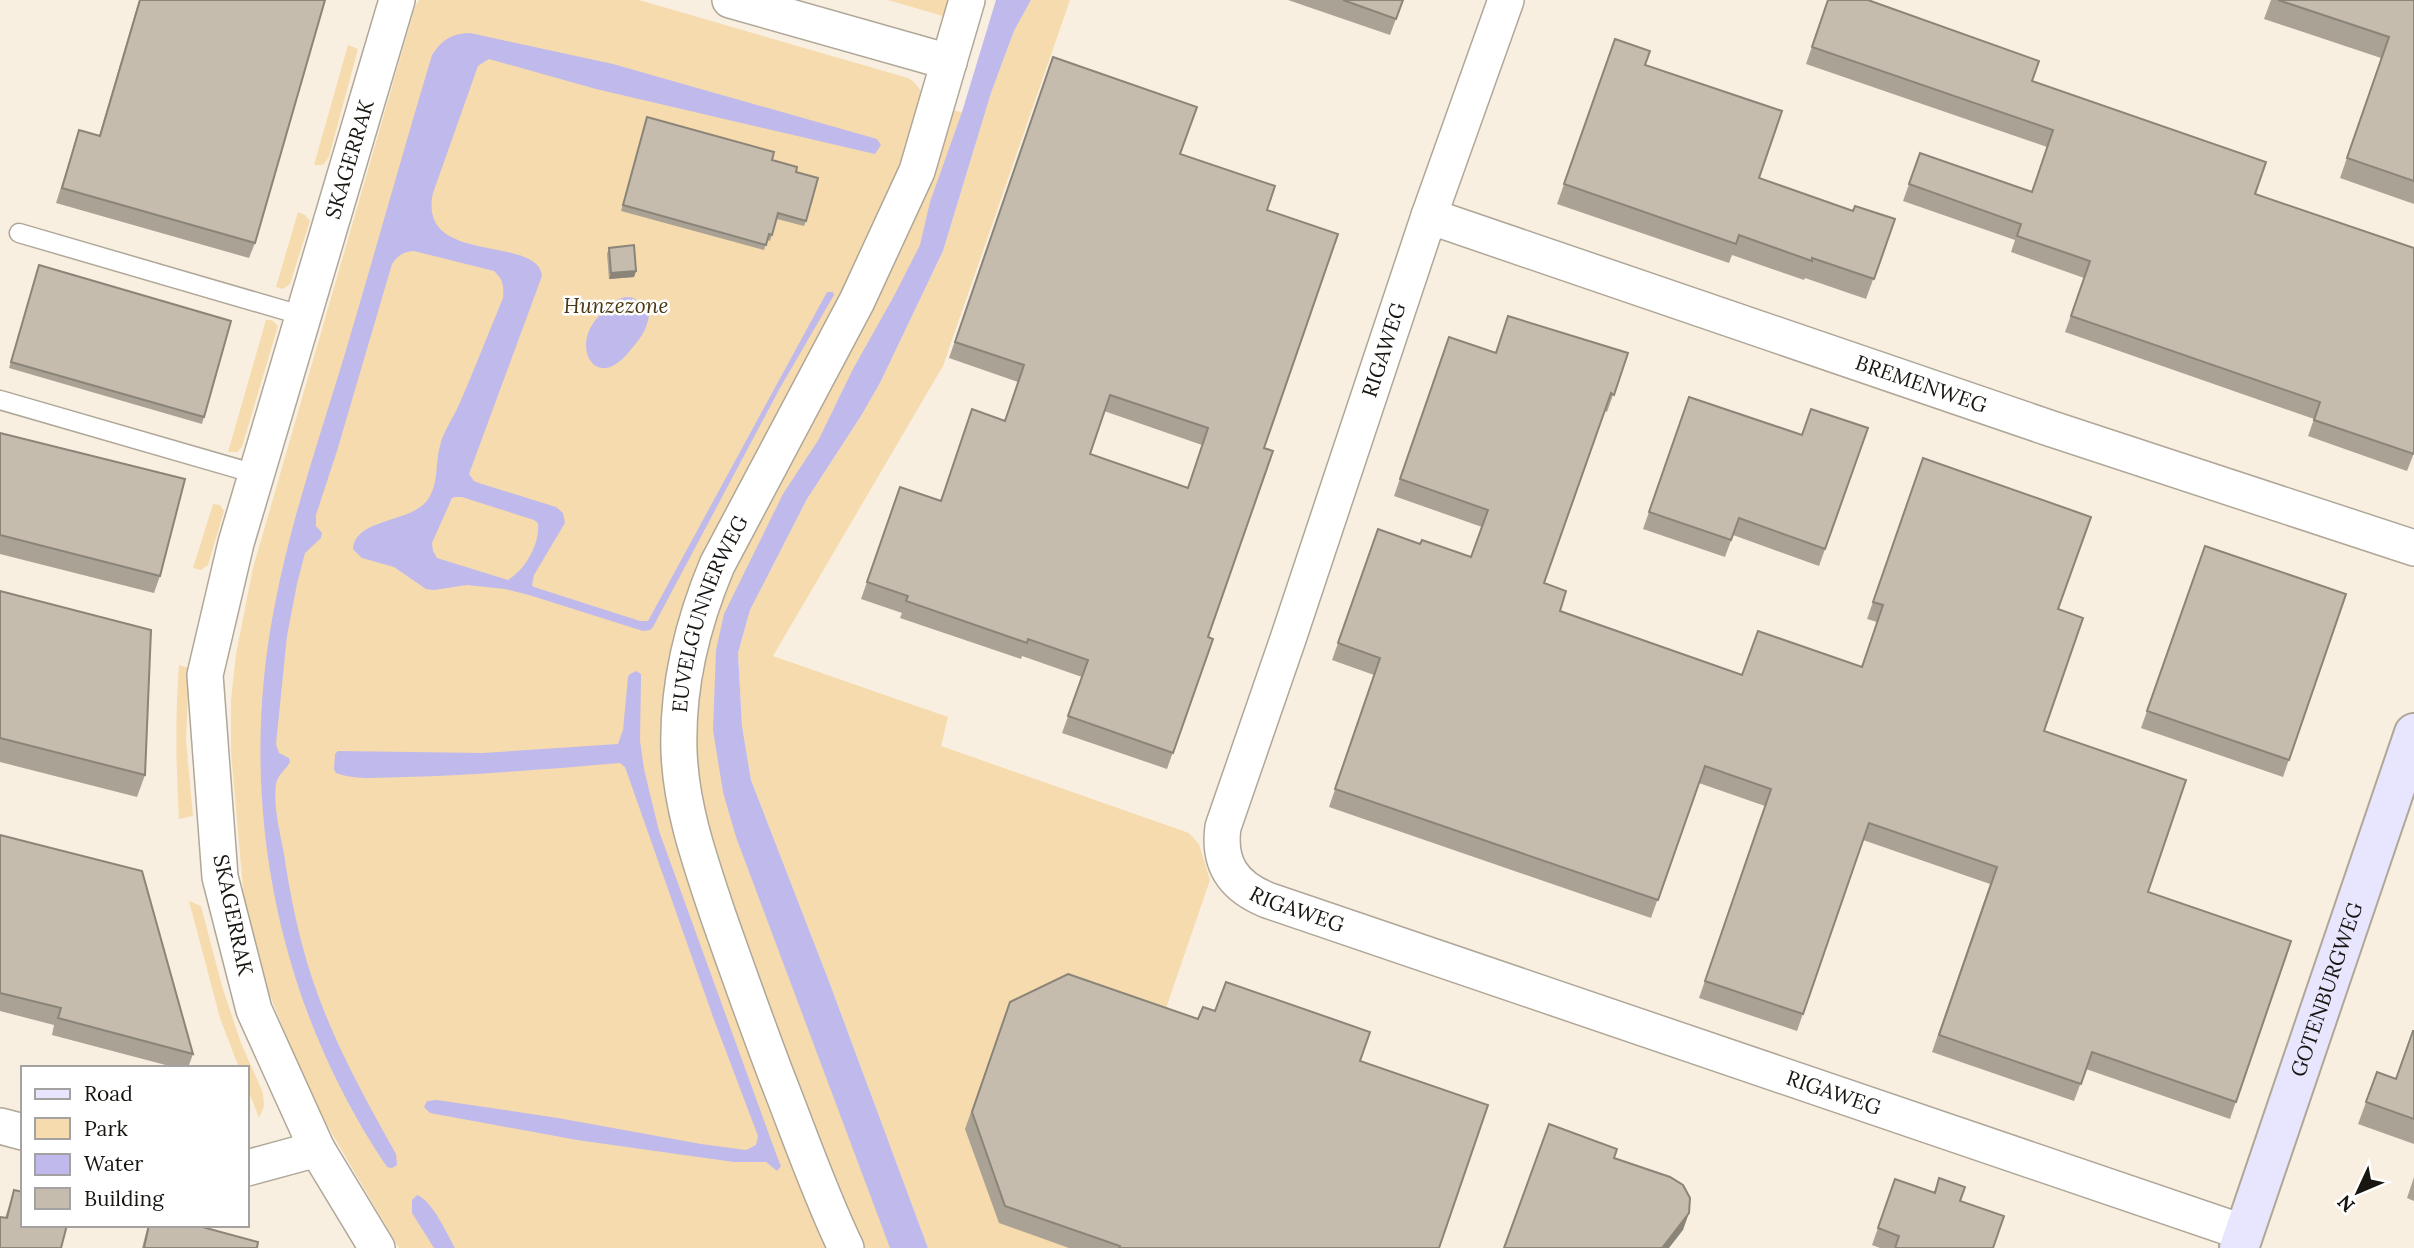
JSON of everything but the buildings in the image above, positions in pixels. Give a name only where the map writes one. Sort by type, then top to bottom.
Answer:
[{"type":"street","name":"SKAGERRAK","points":[[377,1248],[317,1149],[254,1010],[220,877],[205,675],[236,543],[397,0]]},
{"type":"street","points":[[730,0],[949,62]]},
{"type":"street","name":"EUVELGUNNERWEG","points":[[846,1248],[749,1005],[698,854],[682,788],[679,718],[682,683],[701,603],[717,565],[857,301],[917,172],[967,0]]},
{"type":"street","name":"RIGAWEG","points":[[1506,0],[1429,216],[1223,827],[1221,842],[1229,871],[1239,884],[1252,894],[1267,900],[2242,1240]]},
{"type":"street","name":"BREMENWEG","points":[[1429,216],[2052,429],[2414,548]]},
{"type":"street","name":"GOTENBURGWEG","points":[[2242,1240],[2414,733]]},
{"type":"street","points":[[0,1126],[21,1131]]},
{"type":"street","points":[[248,1168],[317,1149]]},
{"type":"lane","points":[[19,233],[304,316]]},
{"type":"lane","points":[[0,400],[256,474]]},
{"type":"green space","name":"Hunzezone","points":[[419,0],[639,0],[908,78],[932,102],[962,112],[959,123],[976,127],[820,468],[736,630],[742,768],[918,1248],[399,1248],[311,1098],[269,993],[245,911],[231,752],[231,700],[236,654],[253,568]]},
{"type":"green space","points":[[888,0],[957,0],[953,19]]},
{"type":"green space","points":[[1031,0],[1070,0],[943,366],[773,656],[948,717],[941,746],[1189,833],[1199,844],[1210,880],[1087,1239],[1079,1248],[928,1248],[751,780],[742,726],[738,653],[750,610],[807,499],[881,381],[943,251],[991,93],[1014,31]]},
{"type":"green space","points":[[348,45],[358,49],[329,157],[323,165],[314,165]]},
{"type":"green space","points":[[298,212],[310,221],[290,284],[283,289],[276,287]]},
{"type":"green space","points":[[266,320],[272,320],[278,326],[242,447],[237,452],[228,452]]},
{"type":"green space","points":[[213,504],[220,505],[224,511],[208,565],[201,570],[193,568]]},
{"type":"green space","points":[[179,665],[189,668],[186,740],[193,816],[179,819],[176,742]]},
{"type":"green space","points":[[189,901],[201,906],[222,986],[241,1043],[263,1093],[264,1106],[259,1118],[248,1090],[248,1066],[238,1066],[220,1018]]},
{"type":"water","points":[[996,0],[1031,0],[1014,31],[991,93],[943,251],[881,381],[807,499],[750,610],[738,653],[742,726],[751,780],[928,1248],[890,1248],[736,837],[723,792],[713,730],[716,650],[724,614],[783,494],[819,439],[853,369],[920,245],[930,202],[962,112]]},
{"type":"water","points":[[470,33],[613,64],[877,139],[881,145],[875,154],[596,89],[489,59],[478,66],[433,193],[433,216],[443,231],[459,241],[521,256],[536,263],[542,276],[469,474],[474,481],[556,507],[563,513],[565,523],[534,575],[534,587],[640,621],[648,621],[827,292],[833,292],[834,295],[780,388],[653,627],[643,631],[505,589],[467,585],[426,589],[394,567],[362,558],[353,549],[356,539],[363,531],[411,512],[429,498],[443,436],[458,407],[503,298],[502,283],[494,271],[414,251],[401,255],[392,264],[316,515],[316,526],[322,533],[321,538],[305,553],[297,584],[287,636],[276,744],[279,753],[289,758],[290,762],[278,777],[275,801],[297,925],[318,995],[335,1036],[396,1154],[397,1165],[392,1168],[387,1167],[349,1104],[317,1037],[293,968],[275,897],[264,824],[260,751],[264,677],[275,604],[297,511],[432,55],[448,38]],"holes":[[[462,497],[538,523],[537,539],[530,555],[521,569],[508,580],[437,558],[433,551],[432,543],[452,498]]]},
{"type":"water","points":[[634,298],[649,315],[646,326],[636,344],[617,363],[607,368],[598,367],[587,354],[588,333],[597,318],[610,305],[618,299]]},
{"type":"water","points":[[636,671],[641,674],[640,741],[644,769],[659,831],[781,1166],[777,1171],[766,1162],[734,1162],[577,1140],[430,1113],[424,1107],[427,1101],[437,1100],[558,1118],[701,1144],[746,1150],[756,1145],[758,1136],[625,767],[620,763],[370,778],[336,773],[334,769],[335,754],[338,751],[483,753],[618,744],[623,730],[628,677]]},
{"type":"water","points":[[417,1195],[434,1210],[455,1248],[434,1248],[412,1213],[412,1200]]}]
